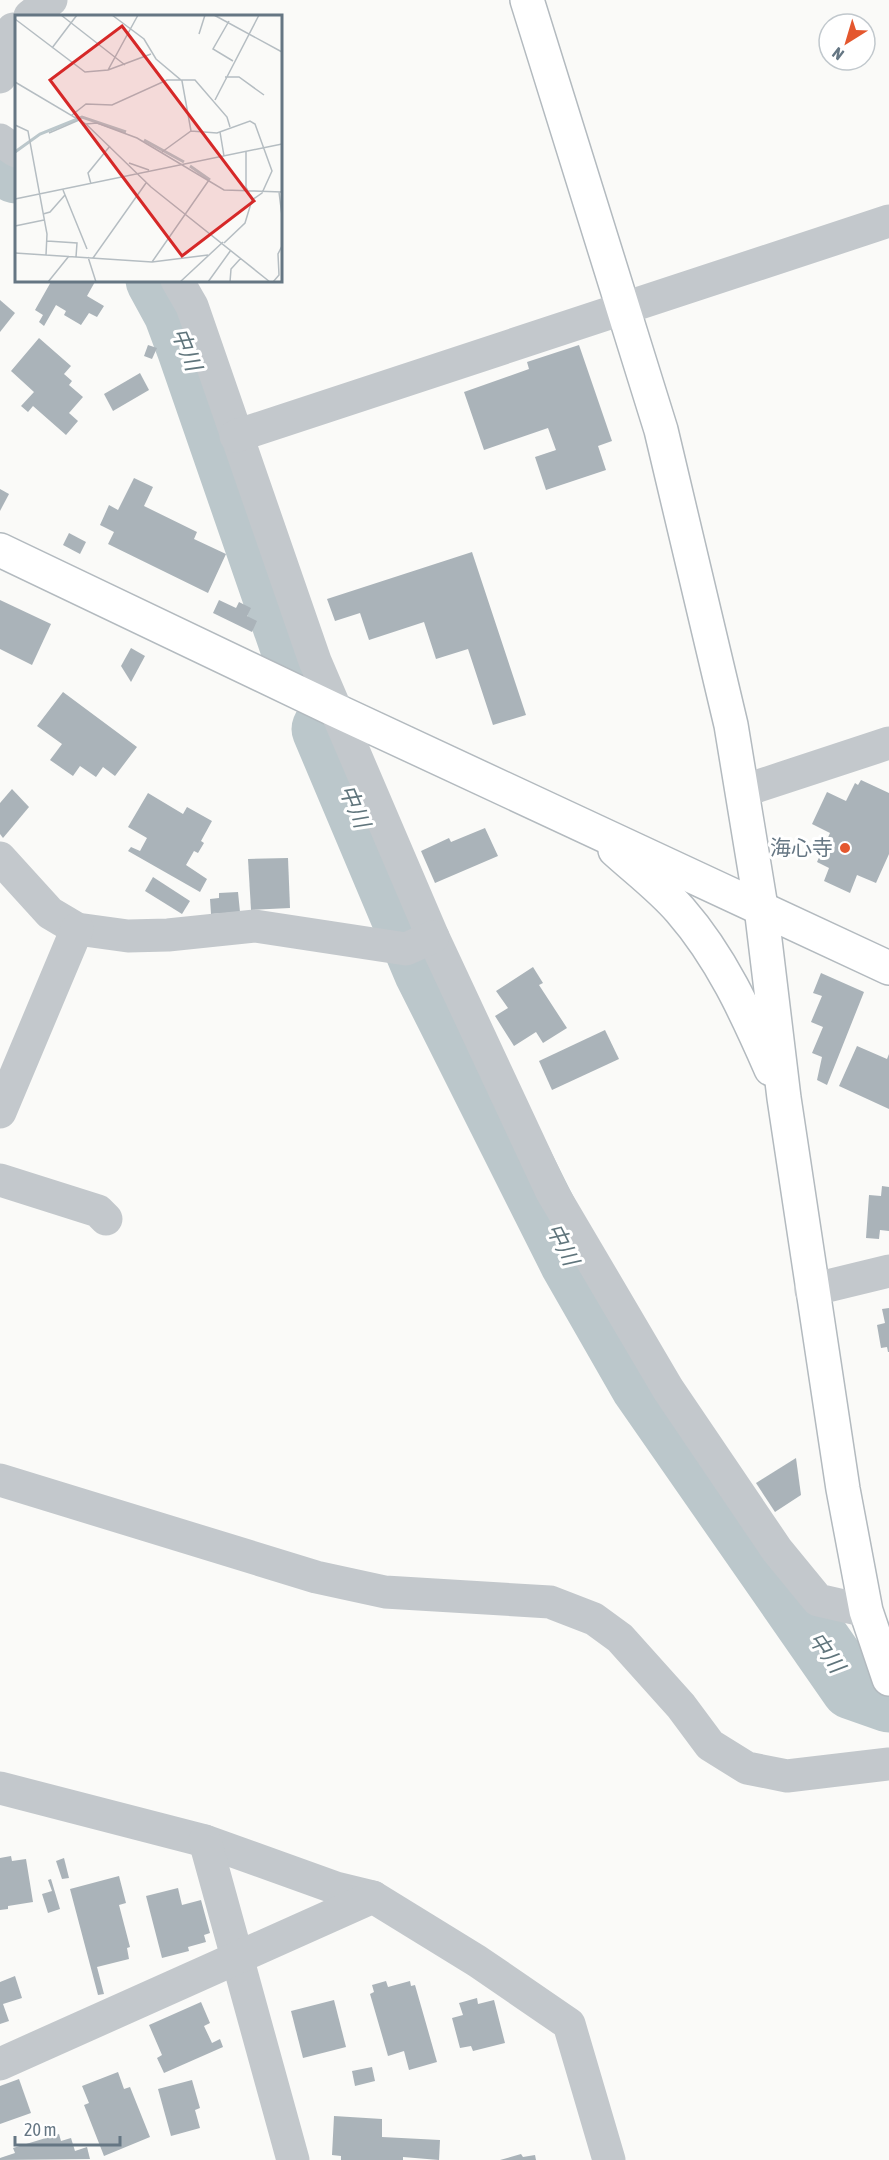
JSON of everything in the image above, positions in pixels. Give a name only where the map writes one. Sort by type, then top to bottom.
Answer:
[{"type":"street","points":[[29,15],[51,0]]},
{"type":"street","points":[[527,0],[661,430],[731,724],[761,908],[784,1098],[843,1489],[866,1611],[889,1679]]},
{"type":"street","points":[[0,77],[15,25]]},
{"type":"street","points":[[0,140],[15,150]]},
{"type":"street","points":[[236,436],[889,221]]},
{"type":"street","points":[[178,282],[192,306],[315,661],[420,942],[552,1192],[668,1389],[777,1550],[818,1600],[866,1611]]},
{"type":"street","points":[[0,550],[335,710],[889,968]]},
{"type":"street","points":[[743,791],[889,743]]},
{"type":"street","points":[[590,827],[679,908],[711,948],[744,1007],[784,1098]]},
{"type":"street","points":[[0,858],[50,913],[76,930],[128,936],[158,936],[255,926],[420,942]]},
{"type":"street","points":[[0,1112],[76,930]]},
{"type":"street","points":[[0,1180],[98,1211],[106,1220]]},
{"type":"street","points":[[812,1290],[889,1271]]},
{"type":"street","points":[[0,1480],[316,1577],[385,1592],[550,1602],[594,1619],[620,1638],[681,1706],[710,1745],[747,1768],[787,1776],[889,1764]]},
{"type":"street","points":[[0,1788],[205,1841],[336,1888],[373,1897],[477,1960],[569,2024],[609,2160]]},
{"type":"street","points":[[205,1841],[293,2160]]},
{"type":"street","points":[[0,2064],[373,1897]]},
{"type":"building","points":[[51,282],[95,282],[87,296],[104,306],[97,317],[89,313],[81,325],[64,315],[66,311],[56,305],[44,326],[39,322],[43,315],[35,310]]},
{"type":"building","points":[[0,300],[15,313],[0,332]]},
{"type":"building","points":[[39,338],[71,366],[64,374],[72,381],[69,385],[83,397],[69,413],[78,421],[66,435],[33,406],[28,412],[21,406],[34,392],[11,371]]},
{"type":"building","points":[[148,345],[157,348],[152,359],[144,356]]},
{"type":"building","points":[[579,345],[612,441],[598,446],[606,470],[546,490],[535,457],[556,450],[548,428],[484,450],[464,392],[529,369],[527,362]]},
{"type":"building","points":[[140,373],[149,390],[113,411],[104,394]]},
{"type":"building","points":[[134,478],[153,487],[144,506],[197,532],[194,539],[226,554],[208,593],[108,544],[114,532],[100,525],[109,505],[118,510]]},
{"type":"building","points":[[0,489],[9,494],[0,511]]},
{"type":"building","points":[[69,533],[86,542],[80,554],[63,545]]},
{"type":"building","points":[[472,552],[526,715],[493,725],[468,649],[436,659],[424,622],[369,640],[360,613],[335,621],[327,599]]},
{"type":"building","points":[[0,600],[51,624],[32,665],[0,649]]},
{"type":"building","points":[[219,600],[236,608],[239,602],[251,608],[247,616],[257,621],[252,632],[213,613]]},
{"type":"building","points":[[131,648],[145,656],[131,682],[121,666]]},
{"type":"building","points":[[63,692],[137,747],[115,776],[103,767],[96,777],[80,766],[73,776],[50,760],[62,744],[37,726]]},
{"type":"building","points":[[861,780],[889,793],[889,854],[876,883],[857,875],[850,893],[824,881],[829,868],[817,862],[830,833],[812,824],[827,792],[846,801],[855,783],[858,785]]},
{"type":"building","points":[[12,789],[29,807],[3,838],[0,834],[0,803]]},
{"type":"building","points":[[148,793],[183,814],[187,807],[212,821],[201,841],[204,843],[198,853],[194,851],[186,865],[207,879],[200,892],[128,851],[131,847],[140,851],[147,838],[128,827]]},
{"type":"building","points":[[485,828],[498,856],[435,883],[421,851],[449,838],[451,842]]},
{"type":"building","points":[[288,858],[290,908],[251,910],[248,859]]},
{"type":"building","points":[[153,877],[190,901],[182,914],[145,891]]},
{"type":"building","points":[[238,892],[240,912],[211,914],[210,899],[219,898],[219,893]]},
{"type":"building","points":[[533,967],[543,983],[539,985],[567,1028],[543,1043],[536,1032],[514,1046],[495,1016],[508,1008],[496,991]]},
{"type":"building","points":[[821,973],[864,992],[827,1085],[817,1080],[822,1057],[812,1053],[823,1027],[811,1022],[822,996],[813,993]]},
{"type":"building","points":[[605,1030],[619,1059],[552,1090],[539,1061]]},
{"type":"building","points":[[857,1046],[887,1059],[889,1054],[889,1109],[839,1086]]},
{"type":"building","points":[[882,1186],[889,1187],[889,1231],[880,1230],[879,1239],[866,1238],[869,1195],[881,1196]]},
{"type":"building","points":[[889,1308],[888,1352],[887,1347],[881,1348],[877,1325],[885,1323],[882,1309]]},
{"type":"building","points":[[796,1458],[801,1495],[775,1512],[756,1483]]},
{"type":"building","points":[[11,1856],[12,1861],[26,1859],[33,1902],[8,1906],[8,1909],[0,1910],[0,1858]]},
{"type":"building","points":[[64,1858],[69,1878],[62,1879],[56,1861]]},
{"type":"building","points":[[119,1876],[126,1903],[119,1905],[130,1947],[127,1948],[129,1959],[97,1967],[104,1994],[98,1995],[70,1889]]},
{"type":"building","points":[[51,1879],[60,1909],[48,1913],[42,1894],[52,1891],[48,1880]]},
{"type":"building","points":[[178,1888],[182,1905],[201,1900],[210,1933],[204,1935],[206,1942],[188,1947],[189,1951],[162,1958],[146,1896]]},
{"type":"building","points":[[15,1976],[22,1998],[3,2004],[9,2021],[0,2024],[0,1982]]},
{"type":"building","points":[[386,1981],[388,1987],[410,1981],[411,1986],[415,1985],[437,2062],[409,2070],[404,2051],[388,2056],[370,1994],[374,1992],[372,1985]]},
{"type":"building","points":[[477,1998],[478,2004],[494,2000],[505,2043],[473,2051],[471,2046],[460,2048],[452,2018],[463,2015],[459,2003]]},
{"type":"building","points":[[334,2000],[346,2047],[303,2058],[291,2011]]},
{"type":"building","points":[[201,2002],[210,2023],[204,2026],[212,2043],[220,2039],[223,2047],[164,2073],[157,2058],[162,2055],[149,2025]]},
{"type":"building","points":[[372,2067],[375,2081],[355,2086],[352,2071]]},
{"type":"building","points":[[118,2072],[124,2089],[130,2087],[150,2137],[104,2156],[84,2105],[89,2103],[82,2086]]},
{"type":"building","points":[[19,2079],[31,2113],[0,2124],[0,2086]]},
{"type":"building","points":[[192,2080],[200,2108],[195,2110],[200,2128],[171,2136],[158,2089]]},
{"type":"building","points":[[334,2116],[382,2119],[382,2137],[440,2140],[439,2160],[403,2157],[403,2160],[341,2160],[341,2156],[332,2155]]},
{"type":"building","points":[[59,2134],[61,2141],[71,2138],[75,2151],[87,2147],[90,2159],[0,2160],[0,2158],[15,2153],[13,2148]]},
{"type":"building","points":[[521,2154],[523,2157],[535,2155],[536,2160],[500,2160]]},
{"type":"waterway","name":"中川","points":[[0,161],[15,171]]},
{"type":"waterway","name":"中川","points":[[158,282],[175,313],[188,348],[295,657]]},
{"type":"waterway","name":"中川","points":[[323,729],[425,971],[571,1262],[642,1386],[852,1688],[889,1701]]},
{"type":"place","name":"海心寺","points":[[845,848]]}]
